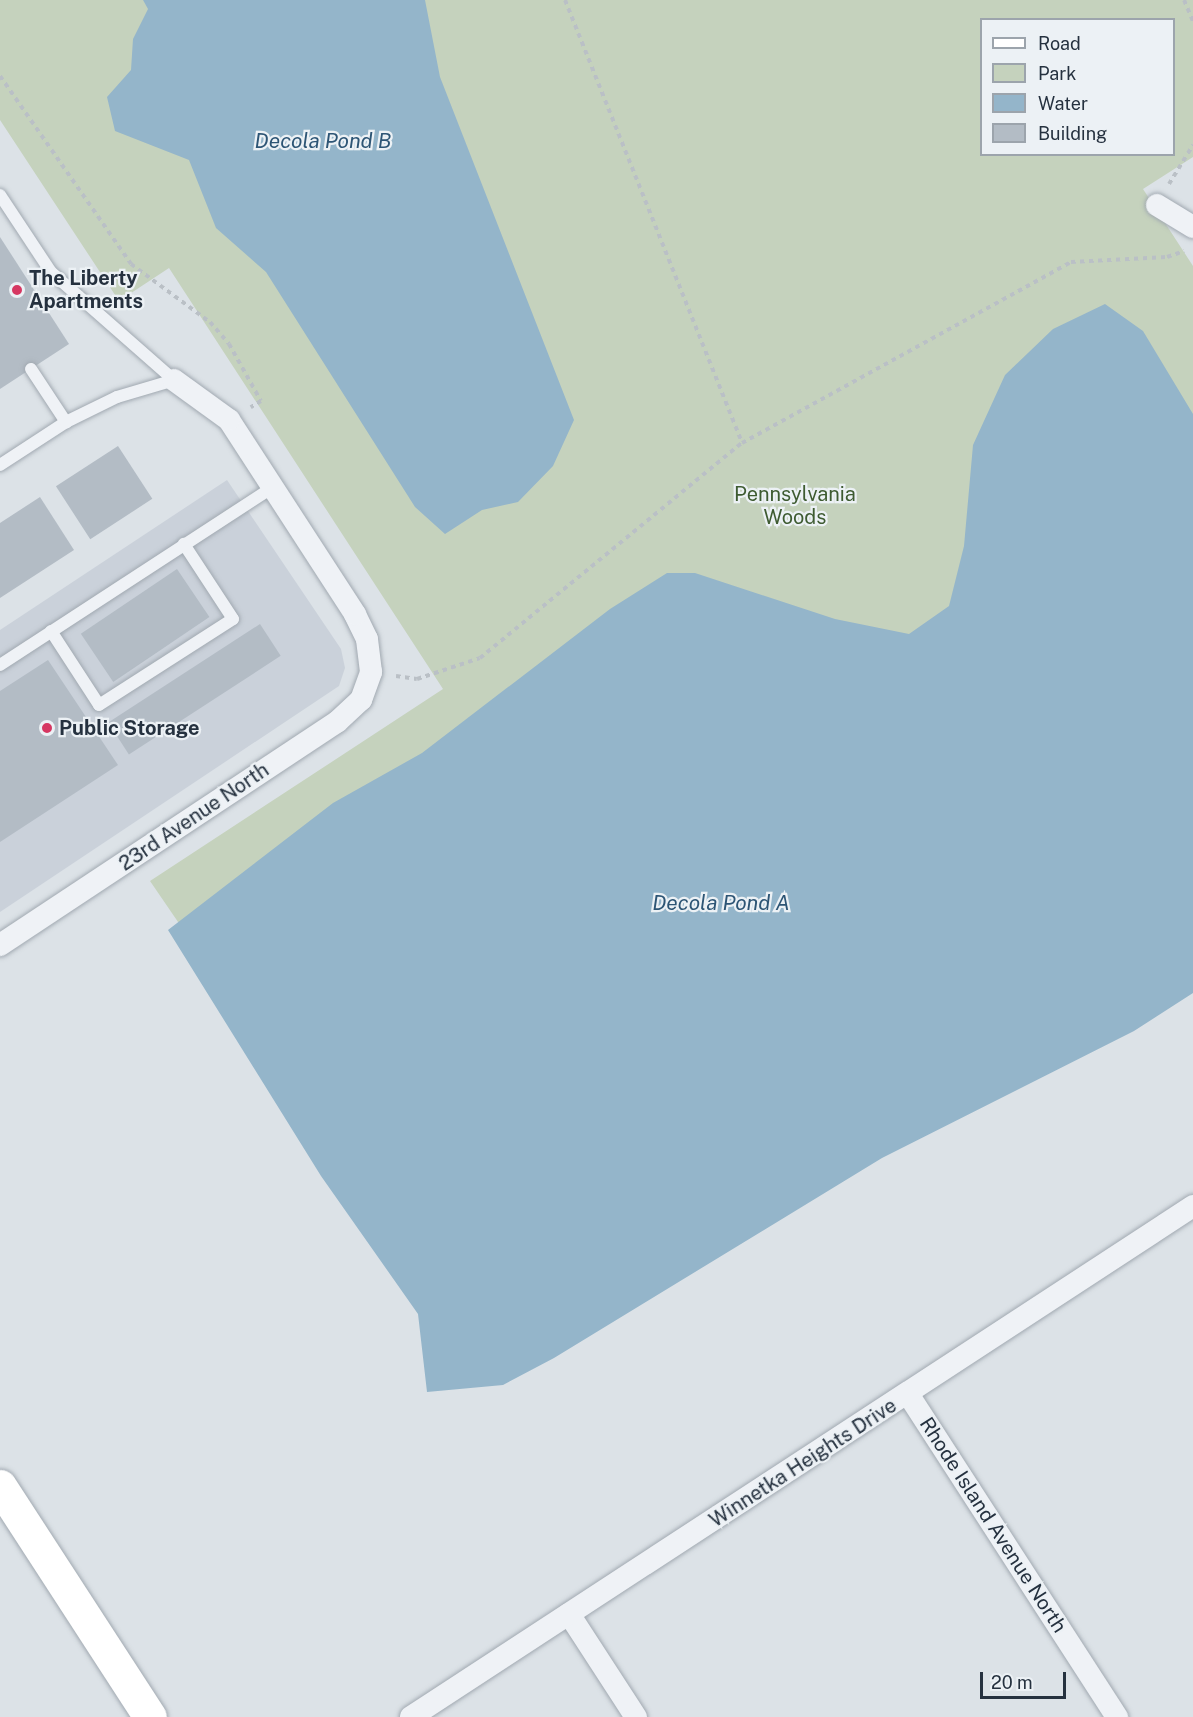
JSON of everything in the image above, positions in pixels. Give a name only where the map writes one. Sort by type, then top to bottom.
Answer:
[{"type":"main road","points":[[0,1486],[150,1717]]},
{"type":"street","points":[[1157,205],[1193,228]]},
{"type":"street","points":[[174,380],[229,420],[355,614],[367,639],[371,672]]},
{"type":"street","name":"23rd Avenue North","points":[[0,945],[337,722],[361,700],[371,672]]},
{"type":"street","name":"Winnetka Heights Drive","points":[[411,1717],[1193,1206]]},
{"type":"street","name":"Rhode Island Avenue North","points":[[908,1394],[1117,1717]]},
{"type":"street","points":[[569,1614],[636,1717]]},
{"type":"lane","points":[[0,195],[51,272],[174,380]]},
{"type":"lane","points":[[31,369],[66,422]]},
{"type":"lane","points":[[0,465],[66,422],[117,397],[174,380]]},
{"type":"lane","points":[[0,665],[273,487]]},
{"type":"lane","points":[[51,631],[99,705],[224,625],[233,619],[184,544]]},
{"type":"path","points":[[565,0],[742,443]]},
{"type":"path","points":[[1184,0],[1193,21]]},
{"type":"path","points":[[0,76],[131,264],[210,322],[229,344],[261,401],[229,420]]},
{"type":"path","points":[[1157,205],[1193,145]]},
{"type":"path","points":[[371,672],[417,679],[480,658],[742,443],[1071,262],[1167,257],[1193,248]]},
{"type":"shaded area","points":[[227,480],[341,649],[345,668],[339,686],[0,912],[0,630]]},
{"type":"green space","name":"Pennsylvania Woods","points":[[0,0],[1193,0],[1193,157],[1143,189],[1193,266],[1193,895],[473,1353],[150,881],[443,689],[169,268],[119,301],[0,120]]},
{"type":"water","name":"Decola Pond B","points":[[143,0],[425,0],[440,77],[574,420],[553,466],[518,502],[482,510],[445,534],[415,507],[266,272],[216,228],[189,160],[115,131],[107,97],[131,70],[133,39],[148,9]]},
{"type":"water","name":"Decola Pond A","points":[[1105,304],[1143,331],[1193,414],[1193,993],[1134,1031],[882,1158],[554,1358],[503,1385],[427,1392],[418,1314],[321,1176],[168,930],[333,803],[422,753],[610,609],[667,573],[695,573],[835,619],[909,634],[949,606],[964,546],[973,445],[1005,375],[1053,329]]},
{"type":"building","name":"The Liberty Apartments","points":[[0,237],[69,344],[0,389]]},
{"type":"building","points":[[118,446],[152,499],[90,539],[56,486]]},
{"type":"building","points":[[40,497],[74,550],[0,598],[0,523]]},
{"type":"building","name":"Public Storage","points":[[177,569],[209,617],[113,682],[81,634]]},
{"type":"building","name":"Public Storage","points":[[260,624],[281,656],[129,754],[108,723]]},
{"type":"building","name":"Public Storage","points":[[48,660],[118,765],[0,842],[0,691]]},
{"type":"place","name":"The Liberty Apartments","points":[[17,290]]},
{"type":"place","name":"Public Storage","points":[[47,728]]}]
